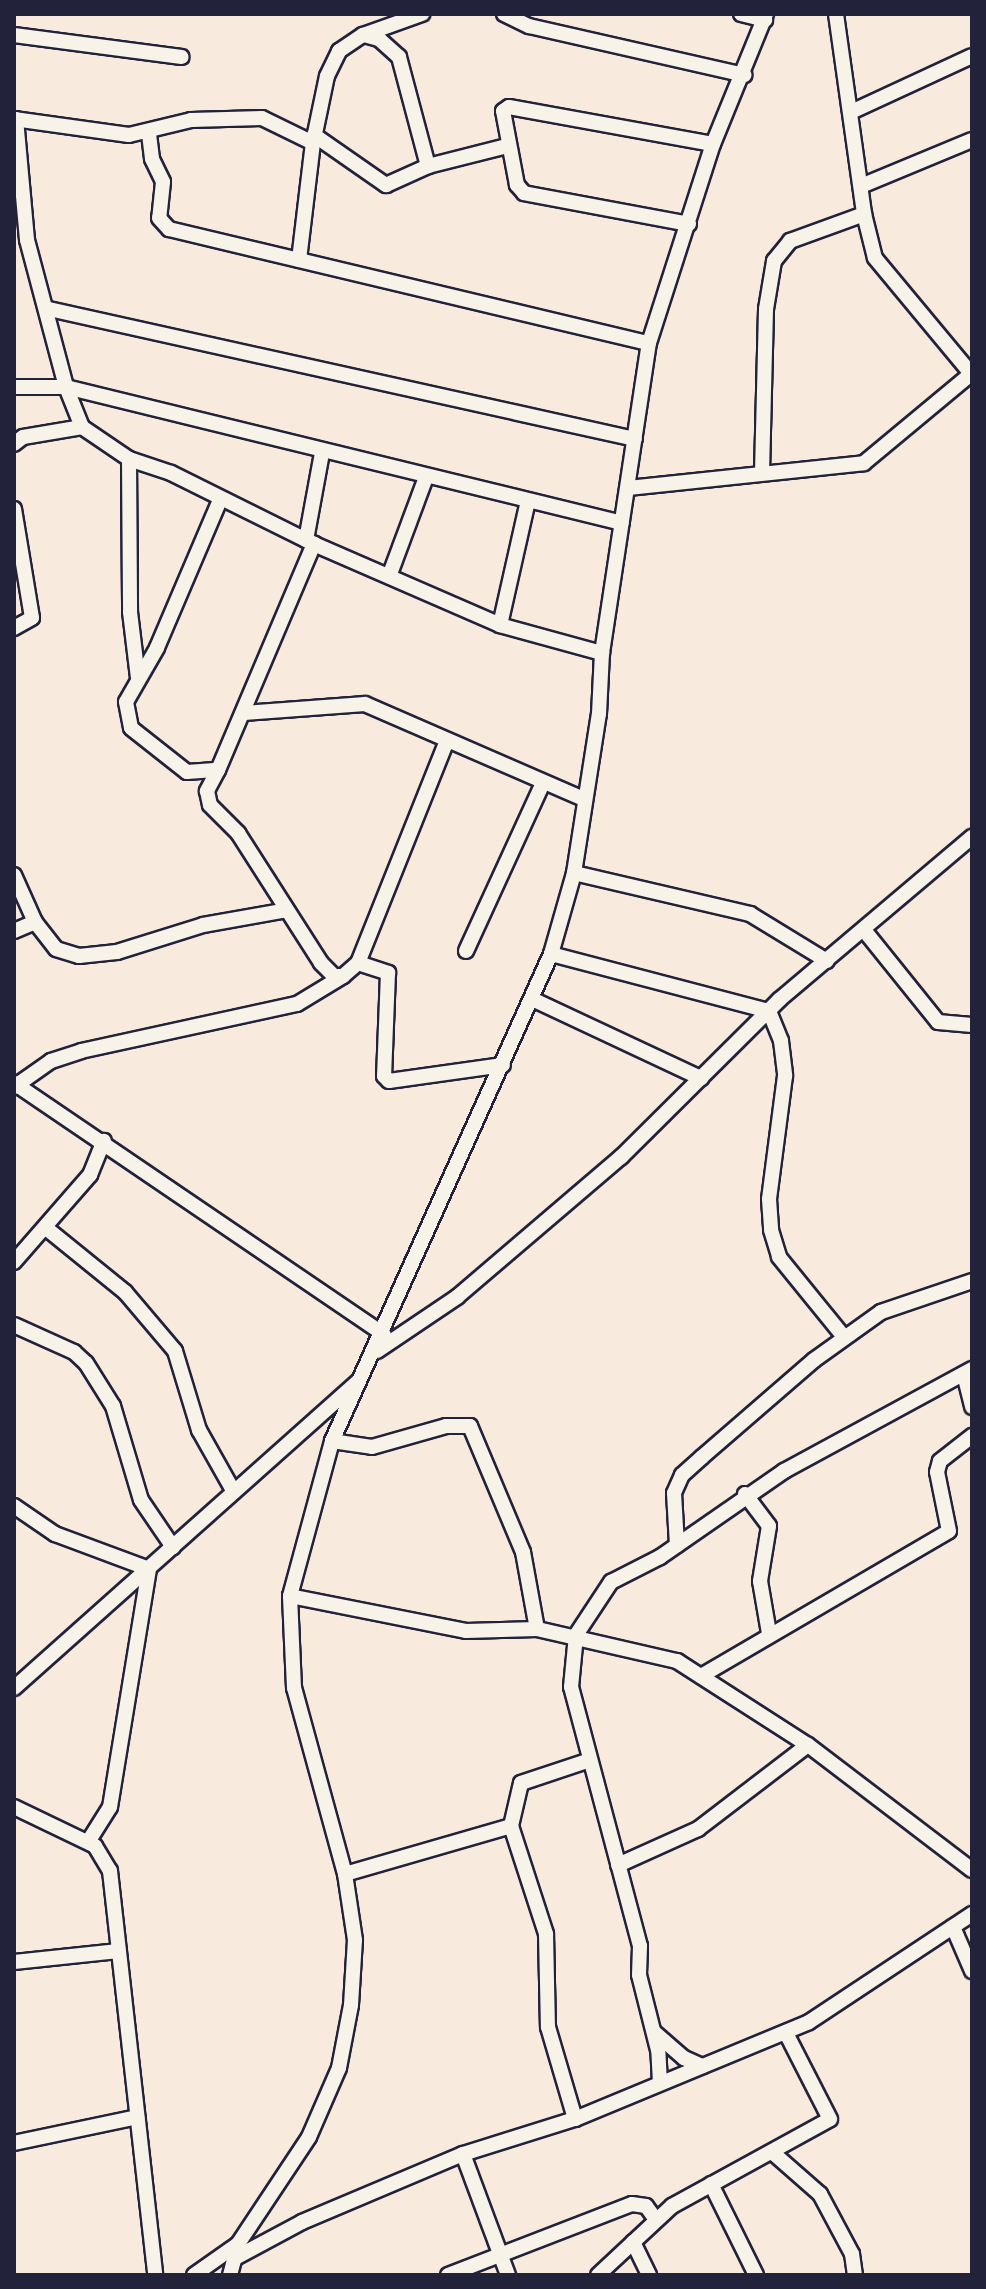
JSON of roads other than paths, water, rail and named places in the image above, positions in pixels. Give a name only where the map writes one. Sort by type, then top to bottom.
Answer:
[{"type":"street","points":[[299,260],[313,139],[327,76],[339,51],[363,35],[422,14]]},
{"type":"street","points":[[504,14],[529,26],[744,75]]},
{"type":"street","points":[[230,2275],[236,2251],[309,2137],[339,2068],[351,2005],[355,1940],[345,1874],[294,1688],[290,1596],[332,1441],[384,1334],[551,954],[574,873],[583,799],[599,714],[602,653],[649,343],[713,144],[744,75],[765,17],[741,14]]},
{"type":"street","points":[[628,488],[864,463],[971,374],[875,258],[864,214],[836,14]]},
{"type":"street","points":[[14,35],[182,57]]},
{"type":"street","points":[[363,35],[379,39],[399,57],[428,166]]},
{"type":"street","points":[[851,112],[972,56]]},
{"type":"street","points":[[689,224],[524,193],[507,146],[503,111],[509,107],[713,144]]},
{"type":"street","points":[[507,146],[428,166],[386,185],[313,139],[262,118],[191,120],[149,134],[15,119],[27,240],[49,309],[66,387],[82,427],[129,459],[171,473],[310,542],[390,574],[500,625],[602,653]]},
{"type":"street","points":[[149,134],[152,159],[163,182],[158,212],[162,224],[299,260],[649,343]]},
{"type":"street","points":[[861,186],[972,140]]},
{"type":"street","points":[[762,473],[766,309],[774,261],[790,241],[864,214]]},
{"type":"street","points":[[49,309],[635,439]]},
{"type":"street","points":[[14,387],[66,387],[322,453],[622,523]]},
{"type":"street","points":[[14,444],[23,437],[82,427]]},
{"type":"street","points":[[322,453],[310,542],[244,713],[207,791],[210,805],[238,833],[321,963],[334,976],[343,976]]},
{"type":"street","points":[[129,459],[130,612],[138,678]]},
{"type":"street","points":[[390,574],[426,477]]},
{"type":"street","points":[[218,770],[187,772],[131,728],[126,702],[157,648],[220,500]]},
{"type":"street","points":[[500,625],[528,501]]},
{"type":"street","points":[[14,509],[32,618],[14,628]]},
{"type":"street","points":[[244,713],[365,704],[583,799]]},
{"type":"street","points":[[384,1334],[104,1141],[15,1085],[51,1061],[81,1051],[297,1004],[343,976],[358,963],[447,741]]},
{"type":"street","points":[[466,951],[543,783]]},
{"type":"street","points":[[375,1352],[457,1297],[621,1157],[769,1011],[972,837]]},
{"type":"street","points":[[574,873],[750,914],[827,961]]},
{"type":"street","points":[[14,875],[35,922],[56,949],[79,956],[117,952],[203,925],[287,910]]},
{"type":"street","points":[[14,931],[35,922]]},
{"type":"street","points":[[864,930],[938,1022],[972,1025]]},
{"type":"street","points":[[551,954],[769,1011]]},
{"type":"street","points":[[358,963],[388,973],[384,1076],[389,1081],[503,1065]]},
{"type":"street","points":[[532,999],[701,1078]]},
{"type":"street","points":[[769,1011],[781,1041],[785,1076],[769,1199],[771,1230],[779,1257],[844,1337]]},
{"type":"street","points":[[14,1262],[90,1175],[104,1141]]},
{"type":"street","points":[[46,1228],[125,1292],[175,1351],[199,1430],[234,1492]]},
{"type":"street","points":[[677,1545],[671,1511],[682,1475],[844,1337],[881,1312],[972,1281]]},
{"type":"street","points":[[14,1325],[74,1352],[86,1363],[113,1406],[141,1500],[173,1547]]},
{"type":"street","points":[[660,2083],[653,2031],[639,1975],[640,1946],[587,1761],[571,1687],[576,1635],[611,1582],[677,1545],[745,1494],[968,1372],[972,1407]]},
{"type":"street","points":[[14,1688],[360,1379]]},
{"type":"street","points":[[332,1441],[372,1447],[446,1426],[470,1426],[523,1552],[537,1629]]},
{"type":"street","points":[[701,1676],[769,1633],[949,1531],[937,1472],[940,1461],[972,1436]]},
{"type":"street","points":[[745,1494],[769,1526],[760,1581],[769,1633]]},
{"type":"street","points":[[14,1506],[55,1534],[149,1569]]},
{"type":"street","points":[[88,1842],[110,1807],[149,1569]]},
{"type":"street","points":[[290,1596],[466,1631],[537,1629],[576,1635],[677,1661],[808,1745],[972,1870]]},
{"type":"street","points":[[618,1865],[698,1829],[808,1745]]},
{"type":"street","points":[[575,2119],[548,2027],[546,1934],[511,1826],[521,1783],[587,1761]]},
{"type":"street","points":[[14,1807],[88,1842],[105,1857],[110,1871],[155,2275]]},
{"type":"street","points":[[345,1874],[511,1826]]},
{"type":"street","points":[[194,2275],[236,2251],[463,2154],[575,2119],[786,2033],[972,1914]]},
{"type":"street","points":[[953,1927],[972,1971]]},
{"type":"street","points":[[14,1962],[118,1951]]},
{"type":"street","points":[[653,2031],[684,2058],[702,2066]]},
{"type":"street","points":[[598,2275],[656,2220],[711,2184],[830,2119],[786,2033]]},
{"type":"street","points":[[14,2143],[137,2117]]},
{"type":"street","points":[[772,2152],[820,2194],[852,2254],[855,2275]]},
{"type":"street","points":[[463,2154],[508,2275]]},
{"type":"street","points":[[711,2184],[756,2275]]},
{"type":"street","points":[[448,2275],[632,2204],[646,2206],[656,2220]]},
{"type":"street","points":[[633,2242],[649,2275]]}]
